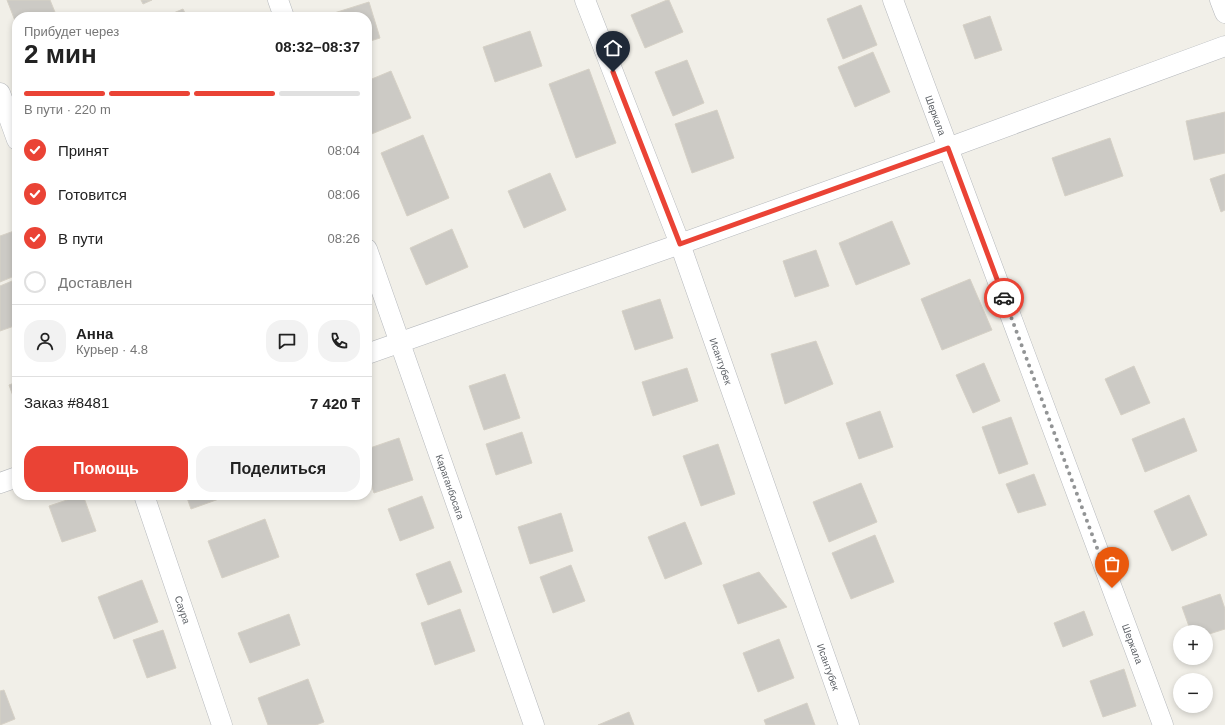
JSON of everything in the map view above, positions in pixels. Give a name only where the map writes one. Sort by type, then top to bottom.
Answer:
[{"type":"street","points":[[278,0],[282,12]]},
{"type":"street","name":"Исантубек","points":[[585,0],[680,244],[849,725]]},
{"type":"street","name":"Шеркала","points":[[894,0],[1163,725]]},
{"type":"street","points":[[1220,0],[1225,13]]},
{"type":"street","points":[[372,352],[948,148],[1225,46]]},
{"type":"street","points":[[0,93],[12,126]]},
{"type":"street","name":"Караганбосага","points":[[372,262],[534,725]]},
{"type":"street","points":[[0,483],[12,479]]},
{"type":"street","name":"Саура","points":[[146,500],[222,725]]},
{"type":"building","points":[[7,0],[50,0],[55,12],[12,12]]},
{"type":"building","points":[[141,0],[152,0],[143,4]]},
{"type":"building","points":[[669,0],[683,32],[645,48],[631,15]]},
{"type":"building","points":[[369,2],[380,38],[372,40],[372,12],[337,12]]},
{"type":"building","points":[[861,5],[877,45],[843,59],[827,19]]},
{"type":"building","points":[[183,9],[184,12],[176,12]]},
{"type":"building","points":[[990,16],[1002,50],[975,59],[963,25]]},
{"type":"building","points":[[530,31],[542,66],[495,82],[483,47]]},
{"type":"building","points":[[873,52],[890,92],[855,107],[838,67]]},
{"type":"building","points":[[687,60],[704,103],[673,116],[655,72]]},
{"type":"building","points":[[589,69],[616,143],[576,158],[549,84]]},
{"type":"building","points":[[391,71],[411,118],[372,134],[372,79]]},
{"type":"building","points":[[717,110],[734,158],[692,173],[675,124]]},
{"type":"building","points":[[1225,112],[1225,153],[1194,160],[1186,121]]},
{"type":"building","points":[[423,135],[449,198],[407,216],[381,153]]},
{"type":"building","points":[[1110,138],[1123,176],[1065,196],[1052,158]]},
{"type":"building","points":[[550,173],[566,210],[524,228],[508,191]]},
{"type":"building","points":[[1225,174],[1225,210],[1221,212],[1210,179]]},
{"type":"building","points":[[892,221],[910,264],[856,285],[839,243]]},
{"type":"building","points":[[452,229],[468,267],[426,285],[410,248]]},
{"type":"building","points":[[12,232],[12,277],[0,282],[0,236]]},
{"type":"building","points":[[816,250],[829,286],[795,297],[783,261]]},
{"type":"building","points":[[970,279],[992,330],[942,350],[921,299]]},
{"type":"building","points":[[12,281],[12,327],[0,331],[0,286]]},
{"type":"building","points":[[660,299],[673,338],[635,350],[622,311]]},
{"type":"building","points":[[816,341],[833,384],[785,404],[771,354]]},
{"type":"building","points":[[984,363],[1000,401],[973,413],[956,375]]},
{"type":"building","points":[[1134,366],[1150,403],[1121,415],[1105,379]]},
{"type":"building","points":[[687,368],[698,401],[653,416],[642,382]]},
{"type":"building","points":[[505,374],[520,418],[484,430],[469,386]]},
{"type":"building","points":[[12,384],[12,393],[9,385]]},
{"type":"building","points":[[880,411],[893,447],[859,459],[846,423]]},
{"type":"building","points":[[1011,417],[1028,464],[999,474],[982,427]]},
{"type":"building","points":[[1184,418],[1197,451],[1145,472],[1132,439]]},
{"type":"building","points":[[522,432],[532,463],[496,475],[486,444]]},
{"type":"building","points":[[399,438],[413,480],[374,493],[372,487],[372,447]]},
{"type":"building","points":[[718,444],[735,494],[701,506],[683,456]]},
{"type":"building","points":[[1034,474],[1046,505],[1018,513],[1006,484]]},
{"type":"building","points":[[861,483],[877,522],[829,542],[813,502]]},
{"type":"building","points":[[1189,495],[1207,535],[1172,551],[1154,511]]},
{"type":"building","points":[[422,496],[434,528],[400,541],[388,509]]},
{"type":"building","points":[[67,500],[85,500],[96,531],[62,542],[49,506]]},
{"type":"building","points":[[188,500],[216,500],[191,509]]},
{"type":"building","points":[[561,513],[573,551],[530,564],[518,527]]},
{"type":"building","points":[[265,519],[279,557],[222,578],[208,541]]},
{"type":"building","points":[[685,522],[702,564],[665,579],[648,537]]},
{"type":"building","points":[[875,535],[894,582],[851,599],[832,553]]},
{"type":"building","points":[[450,561],[462,592],[428,605],[416,574]]},
{"type":"building","points":[[571,565],[585,601],[553,613],[540,577]]},
{"type":"building","points":[[759,572],[787,607],[738,624],[723,585]]},
{"type":"building","points":[[142,580],[158,622],[114,639],[98,597]]},
{"type":"building","points":[[1220,594],[1225,609],[1225,629],[1213,633],[1213,625],[1188,625],[1182,607]]},
{"type":"building","points":[[460,609],[475,651],[435,665],[421,623]]},
{"type":"building","points":[[1084,611],[1093,635],[1063,647],[1054,623]]},
{"type":"building","points":[[289,614],[300,645],[250,663],[238,633]]},
{"type":"building","points":[[163,630],[176,668],[147,678],[133,640]]},
{"type":"building","points":[[779,639],[794,678],[758,692],[743,653]]},
{"type":"building","points":[[1124,669],[1136,706],[1103,717],[1090,681]]},
{"type":"building","points":[[308,679],[324,722],[316,725],[268,725],[258,698]]},
{"type":"building","points":[[4,690],[15,719],[0,725],[0,691]]},
{"type":"building","points":[[807,703],[815,725],[766,725],[764,720]]},
{"type":"building","points":[[629,712],[634,725],[598,725]]},
{"type":"way so far","points":[[1004,298],[1112,588]]},
{"type":"route","points":[[613,72],[680,244],[948,148],[1004,298]]}]
